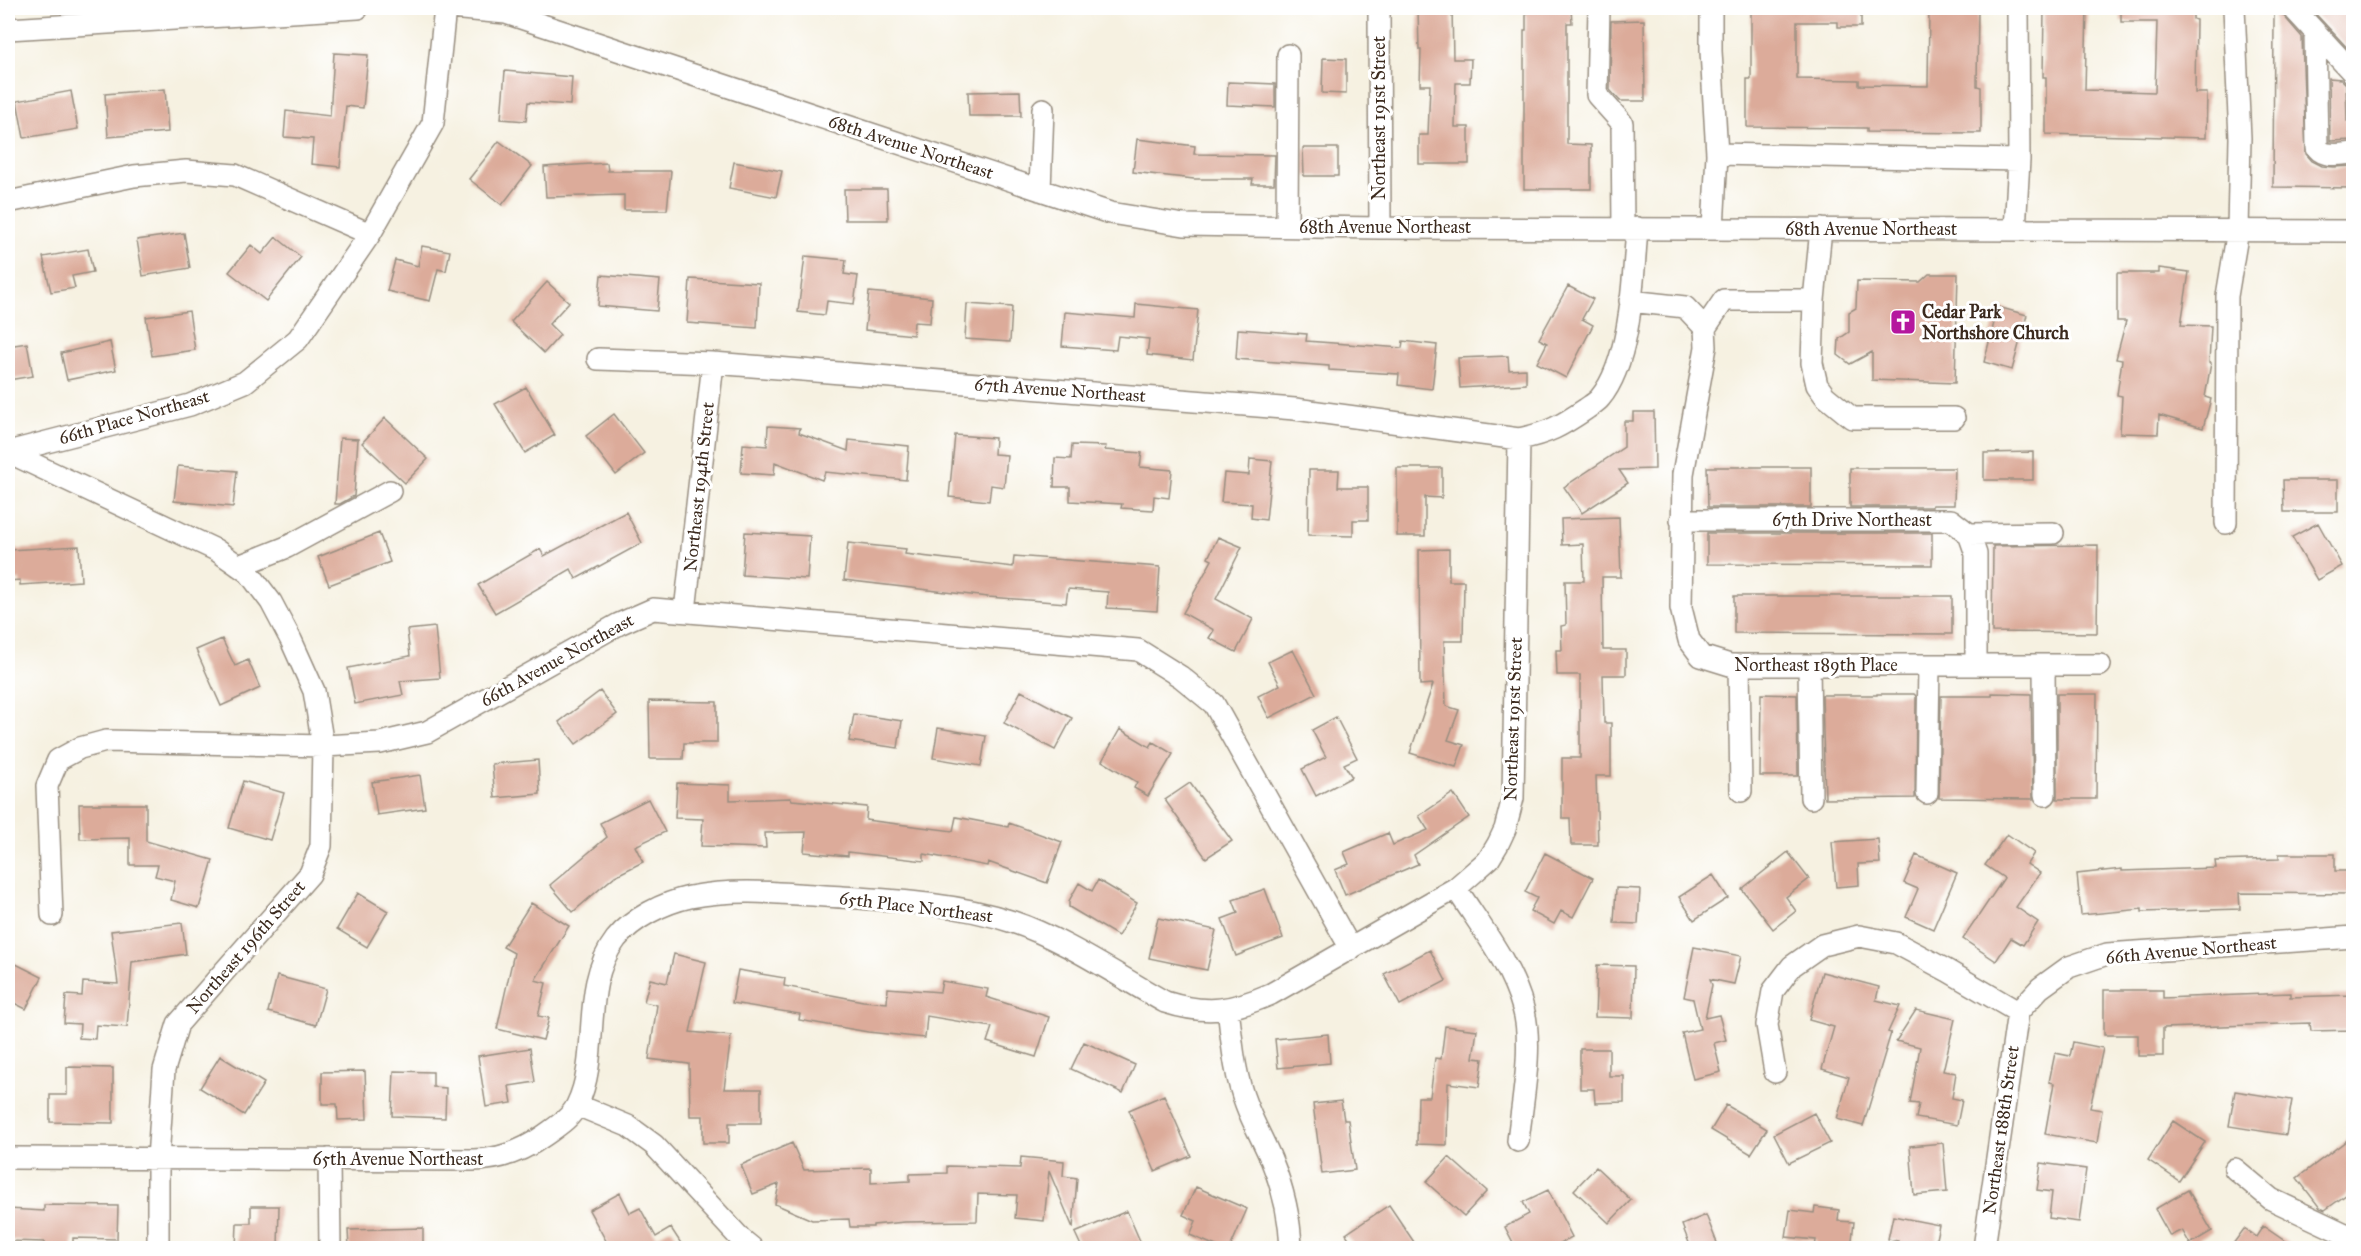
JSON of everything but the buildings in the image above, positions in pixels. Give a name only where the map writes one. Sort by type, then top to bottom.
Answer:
[{"type":"street","points":[[8,29],[311,9],[358,8]]},
{"type":"street","name":"66th Place Northeast","points":[[8,452],[190,405],[245,382],[298,339],[370,234],[433,123],[445,8]]},
{"type":"street","name":"68th Avenue Northeast","points":[[451,8],[506,13],[1110,213],[1184,225],[1380,228],[2354,231]]},
{"type":"street","name":"Northeast 191st Street","points":[[1379,8],[1380,228]]},
{"type":"street","points":[[1519,439],[1559,428],[1600,399],[1616,370],[1630,301],[1630,228],[1622,123],[1597,95],[1599,8]]},
{"type":"street","points":[[1711,8],[1717,154],[1713,229]]},
{"type":"street","points":[[2015,230],[2019,160],[2018,8]]},
{"type":"street","points":[[2226,523],[2227,296],[2238,230],[2240,138],[2234,8]]},
{"type":"street","points":[[2293,8],[2354,74]]},
{"type":"street","points":[[2315,32],[2317,148],[2320,152],[2328,154],[2354,153]]},
{"type":"street","points":[[1287,226],[1288,55]]},
{"type":"street","points":[[1040,190],[1043,109]]},
{"type":"street","points":[[1717,154],[2019,160]]},
{"type":"street","points":[[8,202],[135,177],[186,171],[234,175],[370,234]]},
{"type":"street","points":[[1821,229],[1814,300],[1812,363],[1817,385],[1825,396],[1852,418],[1954,418]]},
{"type":"street","points":[[1630,301],[1685,307],[1705,328],[1724,300],[1814,300]]},
{"type":"street","name":"Northeast 189th Place","points":[[1705,328],[1706,347],[1683,474],[1681,520],[1681,608],[1689,640],[1701,656],[1714,661],[1739,665],[2100,665]]},
{"type":"street","name":"67th Avenue Northeast","points":[[598,359],[713,363],[1295,409],[1519,439]]},
{"type":"street","name":"Northeast 194th Street","points":[[685,611],[713,363]]},
{"type":"street","name":"Northeast 191st Street","points":[[1456,888],[1489,858],[1498,844],[1505,829],[1513,798],[1519,439]]},
{"type":"street","name":"Northeast 196th Street","points":[[8,452],[216,550],[249,573],[271,602],[314,691],[324,746],[321,846],[310,874],[178,1024],[164,1070],[158,1159],[158,1248]]},
{"type":"street","points":[[239,566],[287,547],[390,491]]},
{"type":"street","name":"67th Drive Northeast","points":[[1681,520],[1951,520],[1969,534],[2053,533]]},
{"type":"street","points":[[1969,534],[1976,554],[1976,665]]},
{"type":"street","name":"66th Avenue Northeast","points":[[52,915],[47,786],[58,760],[80,747],[106,741],[324,746],[380,743],[427,732],[619,624],[653,609],[1138,650],[1181,677],[1214,704],[1351,949]]},
{"type":"street","points":[[1739,665],[1741,791]]},
{"type":"street","points":[[1809,665],[1811,798]]},
{"type":"street","points":[[1927,793],[1929,665]]},
{"type":"street","points":[[2044,666],[2045,795]]},
{"type":"street","points":[[1456,888],[1508,971],[1524,1010],[1527,1053],[1518,1141]]},
{"type":"street","name":"65th Place Northeast","points":[[577,1106],[585,1076],[598,976],[606,955],[615,940],[627,928],[652,912],[688,898],[709,894],[774,893],[882,900],[989,914],[1038,932],[1165,1002],[1188,1009],[1228,1009],[1245,1005],[1271,994],[1456,888]]},
{"type":"street","points":[[1775,1072],[1767,1025],[1773,991],[1792,966],[1822,945],[1859,936],[1896,943],[2018,1012]]},
{"type":"street","name":"66th Avenue Northeast","points":[[2018,1012],[2040,988],[2068,967],[2107,954],[2354,938]]},
{"type":"street","points":[[1228,1009],[1238,1077],[1246,1105],[1272,1161],[1284,1194],[1290,1225],[1291,1248]]},
{"type":"street","name":"Northeast 188th Street","points":[[1984,1248],[2018,1012]]},
{"type":"street","points":[[577,1106],[628,1126],[654,1145],[752,1248]]},
{"type":"street","name":"65th Avenue Northeast","points":[[8,1158],[488,1160],[523,1149],[560,1124],[577,1106]]},
{"type":"street","points":[[329,1159],[330,1248]]},
{"type":"street","points":[[2235,1169],[2271,1199],[2343,1233],[2354,1235]]},
{"type":"place","name":"Cedar Park Northshore Church","points":[[1903,322]]}]
